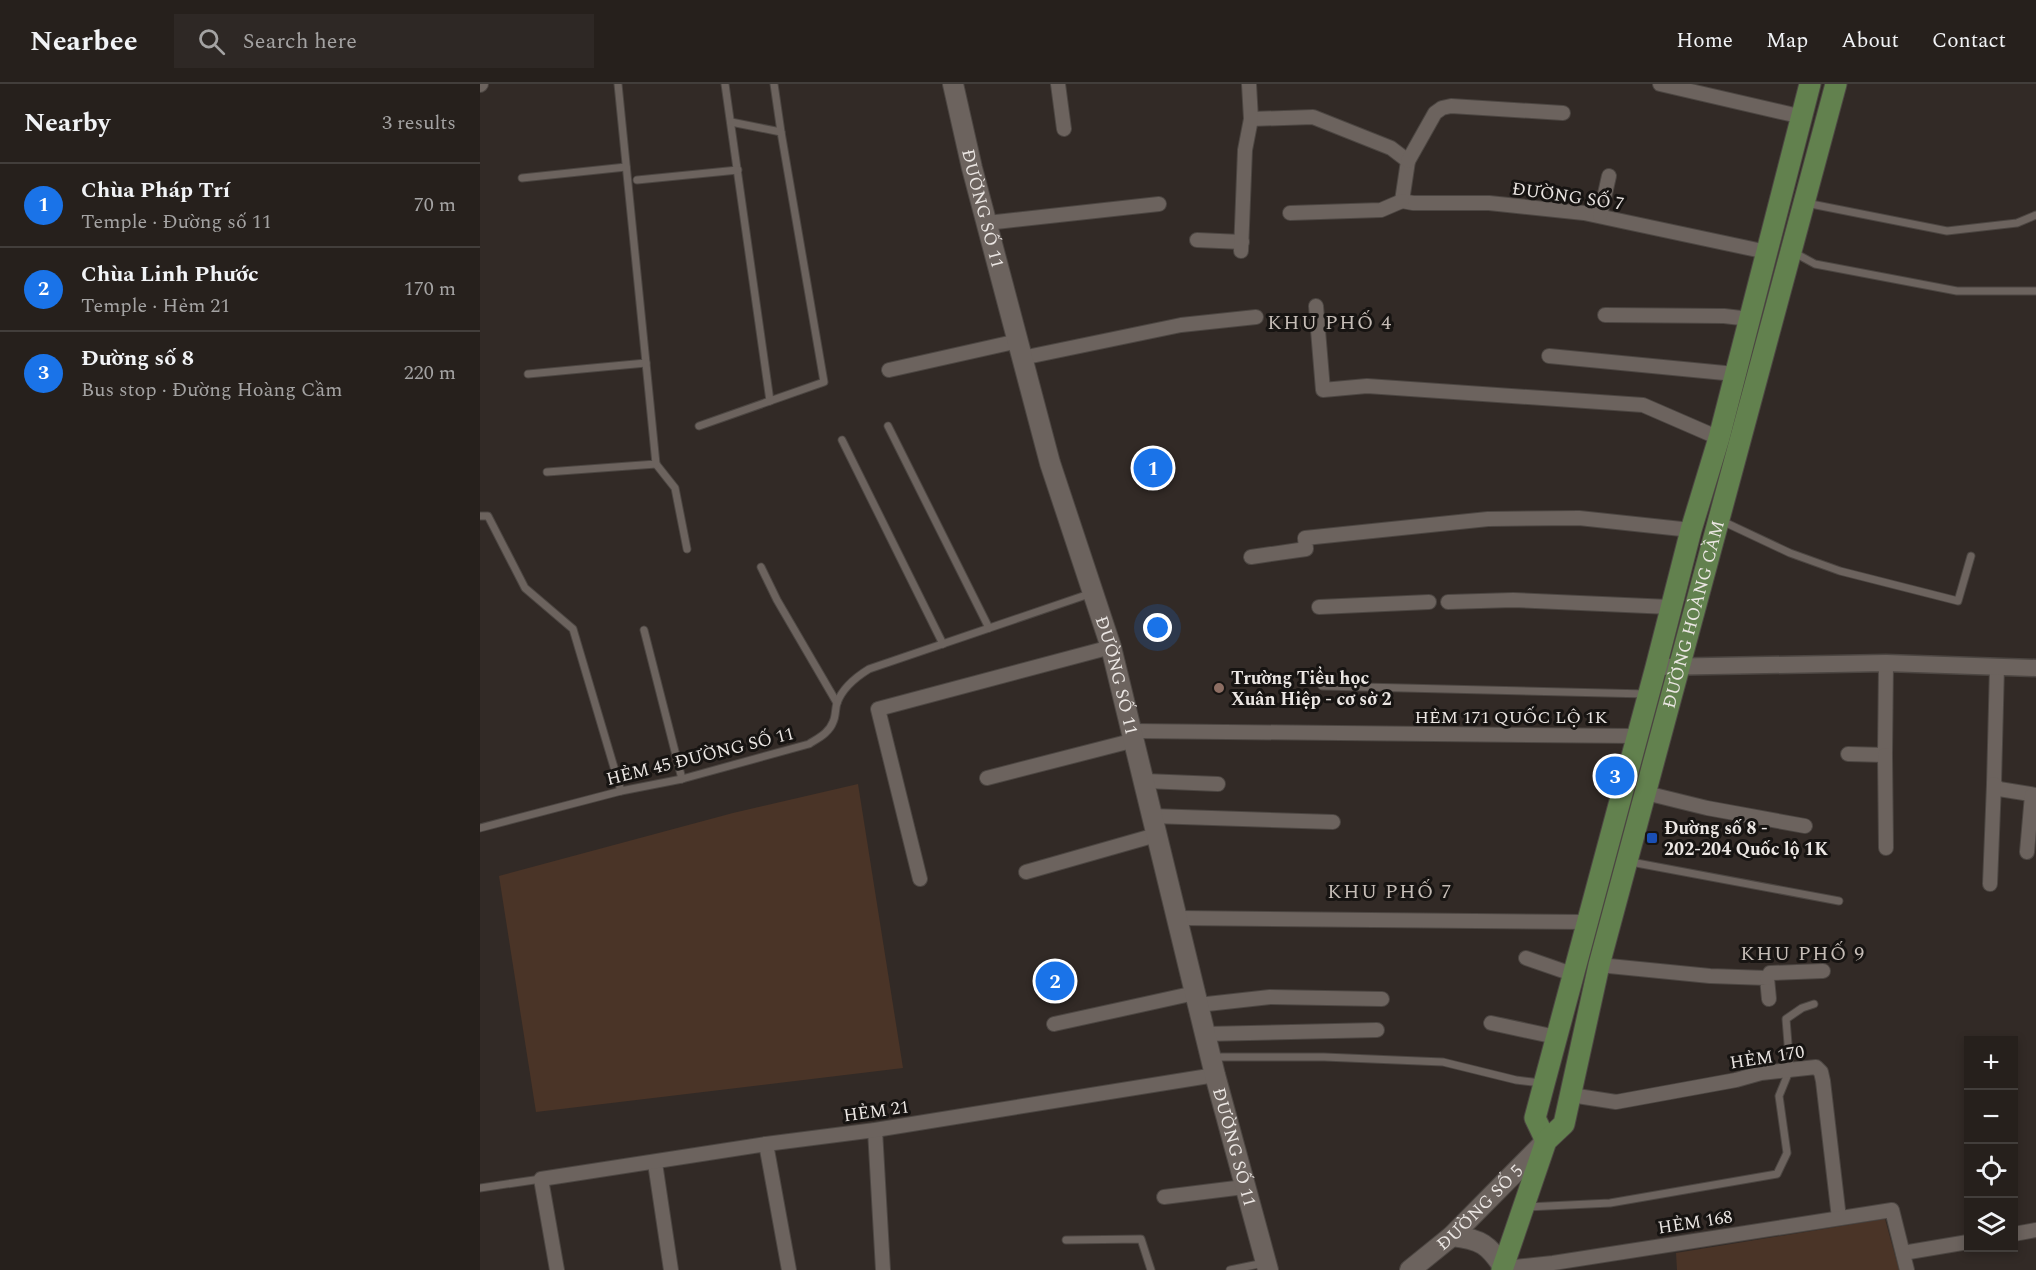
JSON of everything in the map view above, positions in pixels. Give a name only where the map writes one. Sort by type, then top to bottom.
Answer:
[{"type":"main road","name":"ĐƯỜNG SỐ 11","points":[[953,84],[1050,463],[1111,647],[1212,1066],[1267,1266]]},
{"type":"main road","name":"ĐƯỜNG HOÀNG CẦM","points":[[1546,1141],[1536,1118],[1544,1084],[1670,607],[1719,438],[1810,84]]},
{"type":"main road","name":"ĐƯỜNG HOÀNG CẦM","points":[[1503,1270],[1546,1141],[1564,1124],[1599,965],[1836,84]]},
{"type":"main road","name":"ĐƯỜNG SỐ 5","points":[[1410,1270],[1452,1236],[1546,1141]]},
{"type":"main road","points":[[1452,1236],[1469,1238],[1484,1244],[1495,1254],[1503,1270]]},
{"type":"street","points":[[1058,84],[1064,129]]},
{"type":"street","points":[[1197,240],[1241,247],[1245,150],[1251,119],[1249,84]]},
{"type":"street","points":[[1660,84],[1803,117]]},
{"type":"street","points":[[1290,213],[1381,210],[1402,201],[1408,161],[1435,113],[1442,108],[1451,106],[1563,113]]},
{"type":"street","points":[[1251,119],[1313,117],[1391,148],[1408,161]]},
{"type":"street","points":[[1600,216],[1609,176]]},
{"type":"street","name":"ĐƯỜNG SỐ 7","points":[[1402,201],[1489,203],[1584,213],[1767,252]]},
{"type":"street","points":[[987,223],[1159,204]]},
{"type":"street","points":[[1316,306],[1323,390],[1367,386],[1643,405],[1719,438]]},
{"type":"street","points":[[1605,315],[1724,316],[1750,319]]},
{"type":"street","points":[[890,370],[1181,325],[1256,317]]},
{"type":"street","points":[[1549,356],[1735,374]]},
{"type":"street","points":[[1251,557],[1306,549],[1305,538],[1488,519],[1579,518],[1691,530]]},
{"type":"street","points":[[1448,602],[1513,600],[1670,607]]},
{"type":"street","points":[[1319,608],[1429,602]]},
{"type":"street","points":[[920,879],[878,709],[1111,647]]},
{"type":"street","points":[[1886,663],[1886,848]]},
{"type":"street","points":[[1656,667],[1886,663],[2036,668]]},
{"type":"street","points":[[1989,884],[1995,785],[1997,666]]},
{"type":"street","name":"HẺM 171 QUỐC LỘ 1K","points":[[987,778],[1134,736],[1637,736]]},
{"type":"street","points":[[1848,754],[1885,755]]},
{"type":"street","points":[[1145,781],[1218,784]]},
{"type":"street","points":[[1995,785],[1999,789],[2034,795],[2027,852]]},
{"type":"street","points":[[1646,793],[1707,808],[1804,826]]},
{"type":"street","points":[[1026,872],[1154,826],[1333,822]]},
{"type":"street","points":[[1178,918],[1586,922]]},
{"type":"street","points":[[1526,958],[1572,974]]},
{"type":"street","points":[[1599,965],[1710,976],[1767,978]]},
{"type":"street","points":[[1769,999],[1767,978],[1770,973],[1823,971]]},
{"type":"street","points":[[1054,1024],[1196,999],[1270,997],[1383,999]]},
{"type":"street","points":[[1491,1023],[1556,1037]]},
{"type":"street","points":[[1205,1034],[1377,1030]]},
{"type":"street","name":"HẺM 21","points":[[541,1179],[766,1144],[875,1130],[1212,1066]]},
{"type":"street","name":"HẺM 170","points":[[1571,1095],[1616,1102],[1736,1080],[1761,1072],[1816,1067],[1821,1072],[1839,1218]]},
{"type":"street","points":[[875,1130],[884,1270]]},
{"type":"street","points":[[766,1144],[789,1270]]},
{"type":"street","points":[[654,1162],[671,1270]]},
{"type":"street","points":[[541,1179],[557,1270]]},
{"type":"street","points":[[1164,1197],[1244,1187]]},
{"type":"street","name":"HẺM 168","points":[[1503,1270],[1893,1210],[1903,1253]]},
{"type":"street","points":[[2018,1233],[2036,1230]]},
{"type":"street","points":[[1907,1270],[1903,1253],[1964,1243]]},
{"type":"lane","points":[[618,84],[657,464],[675,488],[687,549]]},
{"type":"lane","points":[[725,84],[770,401]]},
{"type":"lane","points":[[699,426],[824,382],[774,84]]},
{"type":"lane","points":[[731,122],[781,132]]},
{"type":"lane","points":[[522,178],[626,168]]},
{"type":"lane","points":[[637,180],[738,170]]},
{"type":"lane","points":[[1804,202],[1947,231],[2017,223],[2036,215]]},
{"type":"lane","points":[[1791,251],[1815,264],[1957,291],[2036,291]]},
{"type":"lane","points":[[528,374],[646,363]]},
{"type":"lane","points":[[888,426],[989,628]]},
{"type":"lane","points":[[842,440],[943,644]]},
{"type":"lane","points":[[548,472],[657,464]]},
{"type":"lane","points":[[480,516],[488,516],[525,588],[573,629],[621,791]]},
{"type":"lane","points":[[1719,520],[1790,553],[1840,570],[1958,602],[1971,556]]},
{"type":"lane","points":[[761,567],[777,600],[837,703]]},
{"type":"lane","name":"HẺM 45 ĐƯỜNG SỐ 11","points":[[480,828],[621,791],[682,779],[809,744],[824,734],[833,723],[837,703],[856,678],[869,669],[1093,593]]},
{"type":"lane","points":[[644,630],[682,779]]},
{"type":"lane","points":[[1322,686],[1647,694]]},
{"type":"lane","points":[[1628,862],[1839,901]]},
{"type":"lane","points":[[1524,1207],[1610,1203],[1777,1174],[1787,1153],[1779,1096],[1790,1069],[1785,1020],[1802,1008],[1814,1004]]},
{"type":"lane","points":[[1212,1066],[1324,1057],[1443,1062],[1516,1080],[1544,1084]]},
{"type":"lane","points":[[480,1188],[541,1179]]},
{"type":"lane","points":[[1066,1240],[1141,1239],[1151,1270]]},
{"type":"lane","points":[[1230,1270],[1267,1266]]},
{"type":"shaded area","points":[[858,784],[903,1068],[536,1112],[499,876],[733,813]]},
{"type":"shaded area","points":[[1885,1219],[1899,1270],[1677,1270],[1676,1253]]},
{"type":"place","name":"Chùa Pháp Trí","points":[[1153,468]]},
{"type":"place","name":"Trường Tiểu học Xuân Hiệp - cơ sở 2","points":[[1219,688]]},
{"type":"place","name":"Đường số 8","points":[[1615,776]]},
{"type":"place","name":"Đường số 8 - 202-204 Quốc lộ 1K","points":[[1652,838]]},
{"type":"place","name":"Chùa Linh Phước","points":[[1055,981]]},
{"type":"district","name":"KHU PHỐ 4","points":[[1330,322]]},
{"type":"district","name":"KHU PHỐ 7","points":[[1390,891]]},
{"type":"district","name":"KHU PHỐ 9","points":[[1803,953]]}]
